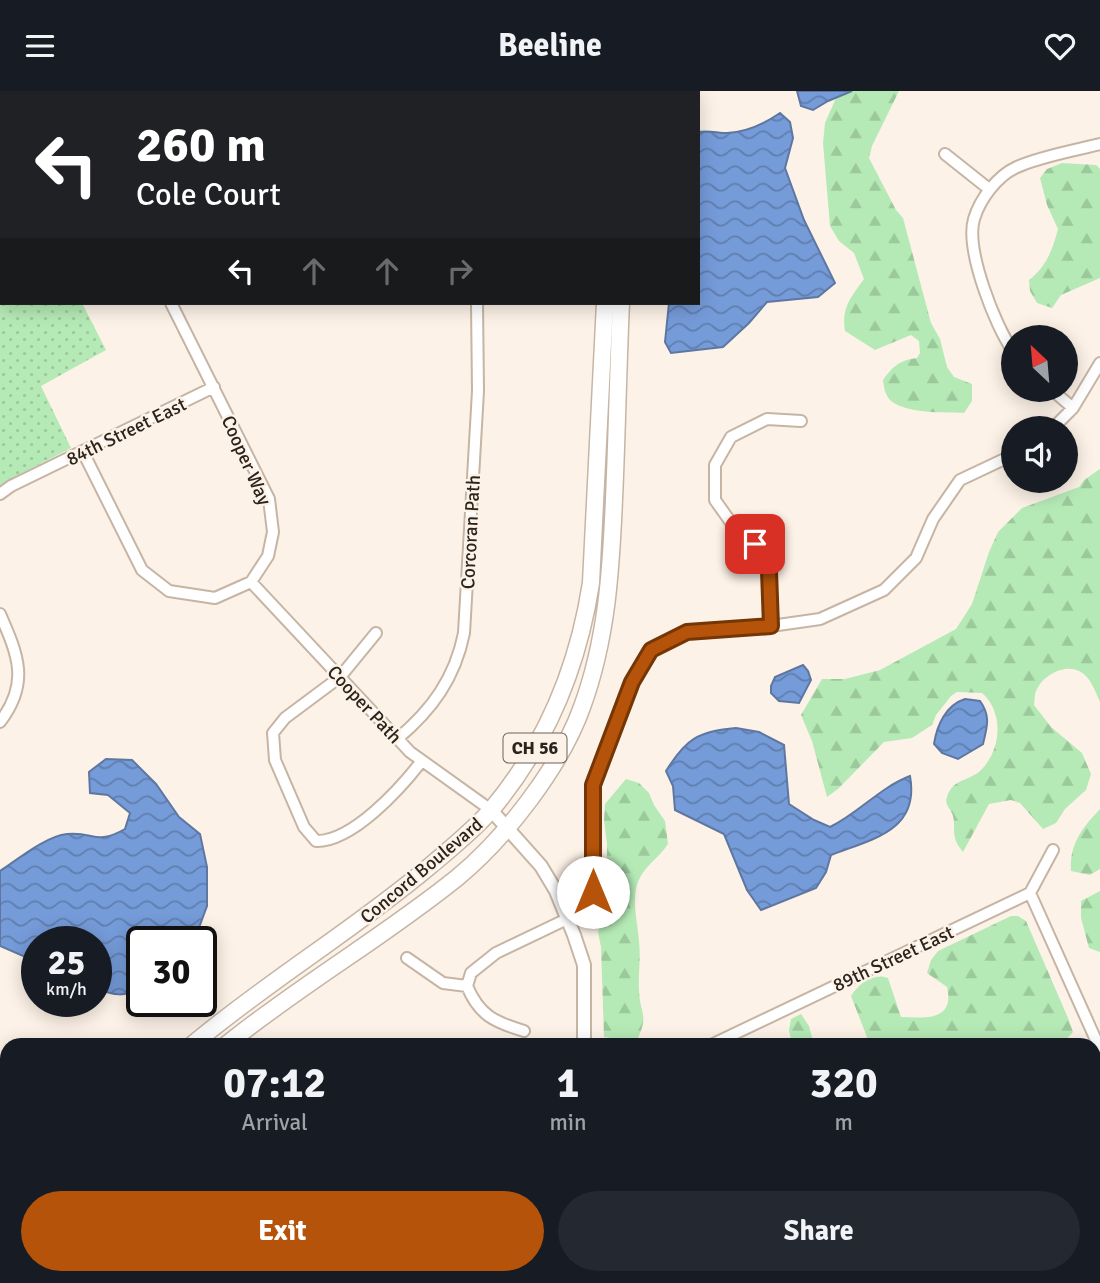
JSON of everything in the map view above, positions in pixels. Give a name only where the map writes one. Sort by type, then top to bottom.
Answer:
[{"type":"main road","name":"Concord Boulevard","points":[[201,1038],[256,994],[405,887],[458,842],[491,810],[541,740],[569,677],[585,623],[591,583],[605,305]]},
{"type":"main road","name":"Concord Boulevard","points":[[236,1038],[458,877],[507,828],[565,743],[582,709],[597,661],[607,614],[621,305]]},
{"type":"street","points":[[1001,334],[985,295],[975,252],[973,221],[989,189],[1016,167],[1100,144]]},
{"type":"street","points":[[945,154],[989,189]]},
{"type":"street","name":"Cooper Way","points":[[172,305],[269,499],[274,532],[268,556],[251,582]]},
{"type":"street","name":"Corcoran Path","points":[[397,739],[422,717],[443,690],[456,664],[462,643],[478,391],[477,305]]},
{"type":"street","points":[[1065,416],[1073,408],[1100,363]]},
{"type":"street","name":"84th Street East","points":[[0,494],[11,485],[39,474],[214,387]]},
{"type":"street","points":[[1067,403],[1073,408]]},
{"type":"street","points":[[771,626],[769,571],[755,544],[732,524],[715,500],[715,465],[731,437],[767,419],[801,421]]},
{"type":"street","points":[[83,452],[142,570],[169,591],[215,598],[251,582]]},
{"type":"street","points":[[524,1031],[499,1023],[474,1004],[467,986],[471,973],[496,953],[583,909],[593,892],[593,785],[632,682],[651,650],[687,632],[771,626],[820,619],[884,590],[916,558],[933,519],[960,480],[1001,461]]},
{"type":"street","name":"Cooper Path","points":[[251,582],[421,762],[451,780],[491,810]]},
{"type":"street","points":[[0,614],[16,654],[20,677],[17,694],[0,722]]},
{"type":"street","points":[[376,633],[340,677],[285,717],[274,733],[275,760],[304,827],[316,841],[328,842],[369,817],[400,789],[421,762]]},
{"type":"street","points":[[491,810],[541,866],[556,891],[584,965],[584,1038]]},
{"type":"street","points":[[1053,851],[1030,893],[1095,1038]]},
{"type":"street","name":"89th Street East","points":[[726,1038],[1030,893]]},
{"type":"street","points":[[407,958],[443,983],[467,986]]},
{"type":"green space","points":[[852,91],[899,91],[872,146],[869,158],[896,210],[903,218],[931,323],[940,339],[947,367],[954,377],[972,384],[972,401],[964,413],[916,410],[898,405],[889,399],[883,380],[897,365],[917,358],[920,353],[919,341],[911,335],[875,350],[845,331],[846,309],[864,279],[854,253],[839,241],[830,226],[823,143],[825,123],[836,98]]},
{"type":"green space","points":[[1062,163],[1096,165],[1100,169],[1100,278],[1061,295],[1052,308],[1037,303],[1030,291],[1029,280],[1048,257],[1058,229],[1047,205],[1040,178],[1047,169]]},
{"type":"green space","points":[[0,305],[83,305],[106,350],[41,386],[71,448],[15,477],[0,488]]},
{"type":"green space","points":[[1100,469],[1100,702],[1087,677],[1079,671],[1067,669],[1044,679],[1036,691],[1034,705],[1051,727],[1082,753],[1091,774],[1086,790],[1065,809],[1056,823],[1043,829],[1020,803],[1011,800],[989,804],[963,852],[956,840],[954,819],[946,800],[953,787],[976,774],[987,762],[993,753],[998,731],[994,710],[982,693],[957,692],[936,715],[932,725],[912,738],[884,742],[827,797],[812,741],[801,715],[822,679],[845,679],[880,670],[956,629],[972,604],[998,532],[1022,508],[1063,493],[1078,493],[1078,487]]},
{"type":"green space","points":[[626,779],[639,783],[649,793],[665,821],[668,844],[644,871],[636,889],[640,948],[639,991],[643,1019],[638,1038],[604,1037],[601,947],[598,932],[606,910],[605,804]]},
{"type":"green space","points":[[1100,809],[1100,869],[1090,875],[1071,871],[1072,852],[1078,837]]},
{"type":"green space","points":[[1100,891],[1100,952],[1089,948],[1081,918],[1081,901]]},
{"type":"green space","points":[[1011,916],[1018,916],[1026,921],[1073,1032],[1067,1038],[866,1038],[851,996],[862,983],[872,978],[888,978],[901,1017],[928,1017],[942,1012],[947,1006],[947,987],[927,973],[931,960],[938,951]]},
{"type":"green space","points":[[801,1014],[809,1026],[812,1038],[791,1038],[791,1019]]},
{"type":"water","points":[[797,91],[852,91],[813,110],[801,106]]},
{"type":"water","points":[[780,113],[790,122],[793,138],[785,168],[804,220],[835,283],[818,297],[767,302],[723,347],[671,353],[665,342],[669,305],[700,305],[700,132],[727,133],[761,124]]},
{"type":"water","points":[[803,665],[811,680],[799,703],[779,701],[771,693],[775,677]]},
{"type":"water","points":[[965,699],[980,701],[986,712],[987,727],[983,744],[958,759],[942,753],[934,744],[937,730],[948,711]]},
{"type":"water","points":[[736,728],[759,732],[784,745],[789,804],[814,820],[830,827],[888,787],[910,776],[911,795],[908,809],[890,830],[831,855],[826,872],[816,888],[761,910],[747,890],[724,834],[675,810],[673,786],[666,771],[680,751],[702,734]]},
{"type":"water","points":[[106,759],[132,760],[156,784],[179,817],[200,834],[207,867],[207,906],[200,926],[126,926],[124,994],[112,993],[112,926],[21,926],[21,955],[0,946],[0,871],[41,844],[59,836],[76,834],[107,837],[125,829],[130,813],[108,795],[90,793],[89,772]]},
{"type":"route","points":[[593,892],[593,785],[632,682],[651,650],[687,632],[771,626],[769,571],[755,544]]}]
